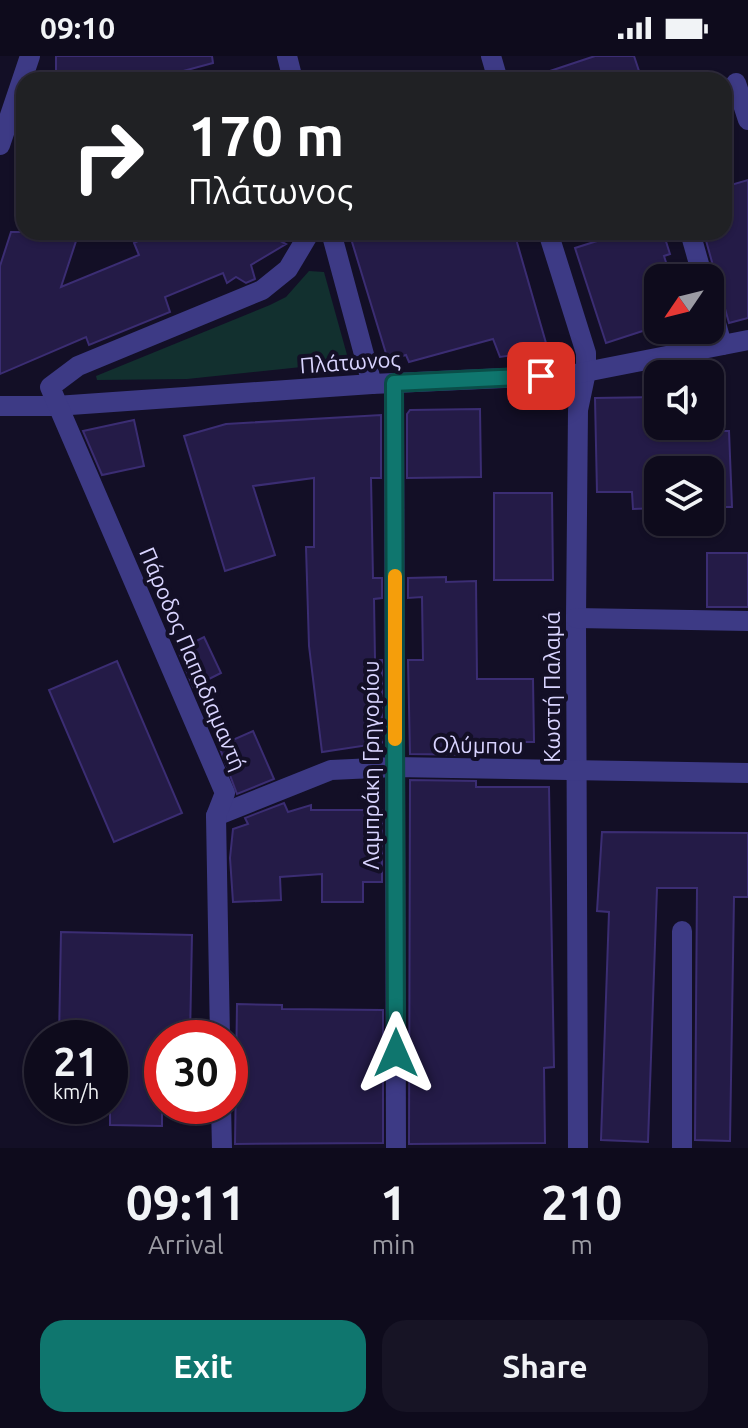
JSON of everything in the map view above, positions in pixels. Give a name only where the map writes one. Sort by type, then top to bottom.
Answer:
[{"type":"street","points":[[736,83],[748,120]]},
{"type":"street","points":[[0,145],[16,98]]},
{"type":"street","points":[[56,406],[50,393],[56,379],[78,366],[262,290],[288,269],[305,240]]},
{"type":"street","points":[[333,240],[372,384]]},
{"type":"street","name":"Κωστή Παλαμά","points":[[551,240],[583,338],[586,372],[578,410],[578,1148]]},
{"type":"street","points":[[692,240],[699,264]]},
{"type":"street","name":"Πλάτωνος","points":[[0,406],[56,406],[586,372],[748,340]]},
{"type":"street","name":"Λαμπράκη Γρηγορίου","points":[[394,383],[396,1148]]},
{"type":"street","name":"Πάροδος Παπαδιαμαντή","points":[[56,406],[225,793],[216,816],[220,1020]]},
{"type":"street","points":[[576,618],[748,621]]},
{"type":"street","name":"Ολύμπου","points":[[216,816],[319,773],[395,767],[748,773]]},
{"type":"street","points":[[682,931],[682,1148]]},
{"type":"street","points":[[221,1124],[222,1148]]},
{"type":"green space","points":[[309,271],[324,272],[349,362],[187,379],[97,380],[96,376],[286,297]]},
{"type":"building","points":[[56,56],[212,56],[213,63],[180,72],[56,72]]},
{"type":"building","points":[[595,56],[634,56],[639,72],[547,72]]},
{"type":"building","points":[[748,180],[748,318],[729,323],[724,305],[724,264],[713,264],[706,240],[732,240],[732,185]]},
{"type":"building","points":[[11,232],[16,232],[16,240],[76,240],[61,287],[139,255],[134,243],[140,240],[279,240],[286,244],[251,265],[255,279],[246,283],[236,277],[227,283],[223,273],[165,297],[170,312],[89,345],[86,337],[0,374],[0,266]]},
{"type":"building","points":[[351,240],[516,240],[548,350],[500,357],[493,339],[409,362],[406,355],[388,360]]},
{"type":"building","points":[[600,240],[666,240],[670,254],[664,256],[667,264],[644,264],[644,331],[606,343],[575,248]]},
{"type":"building","points":[[644,397],[644,440],[724,440],[724,431],[729,431],[732,507],[724,507],[724,456],[644,456],[644,509],[633,509],[632,492],[597,492],[595,398]]},
{"type":"building","points":[[480,409],[481,477],[407,478],[407,414],[410,410]]},
{"type":"building","points":[[381,415],[381,478],[371,478],[373,578],[382,578],[382,598],[374,599],[375,660],[382,660],[382,743],[322,752],[309,646],[306,547],[314,547],[314,478],[253,486],[275,555],[225,571],[184,436],[226,424]]},
{"type":"building","points":[[134,420],[144,466],[102,475],[83,431]]},
{"type":"building","points":[[494,493],[552,493],[553,580],[494,580]]},
{"type":"building","points":[[707,553],[748,553],[748,607],[707,607]]},
{"type":"building","points":[[446,577],[446,582],[476,581],[477,679],[533,679],[534,742],[477,742],[477,755],[410,754],[408,660],[423,660],[422,597],[408,598],[408,578]]},
{"type":"building","points":[[204,637],[221,673],[193,687],[178,650]]},
{"type":"building","points":[[117,661],[182,813],[114,842],[49,690]]},
{"type":"building","points":[[253,731],[274,779],[237,794],[219,746]]},
{"type":"building","points":[[410,780],[476,781],[476,787],[549,787],[554,1067],[544,1068],[545,1143],[409,1144]]},
{"type":"building","points":[[284,803],[288,812],[311,805],[311,810],[382,810],[382,882],[363,882],[363,902],[322,902],[322,874],[280,877],[281,900],[233,902],[230,858],[233,829],[248,824],[245,818]]},
{"type":"building","points":[[602,832],[748,833],[748,897],[734,897],[730,1141],[695,1140],[697,888],[657,888],[648,1142],[601,1140],[609,912],[597,911]]},
{"type":"building","points":[[61,932],[192,935],[190,1020],[144,1020],[144,1124],[162,1126],[110,1125],[128,1124],[128,1020],[59,1020]]},
{"type":"building","points":[[237,1004],[282,1005],[282,1009],[383,1010],[383,1143],[235,1144],[235,1124],[248,1124],[248,1020],[237,1020]]},
{"type":"slow traffic","points":[[395,576],[395,739]]},
{"type":"route","points":[[396,1053],[394,383],[541,376]]}]
